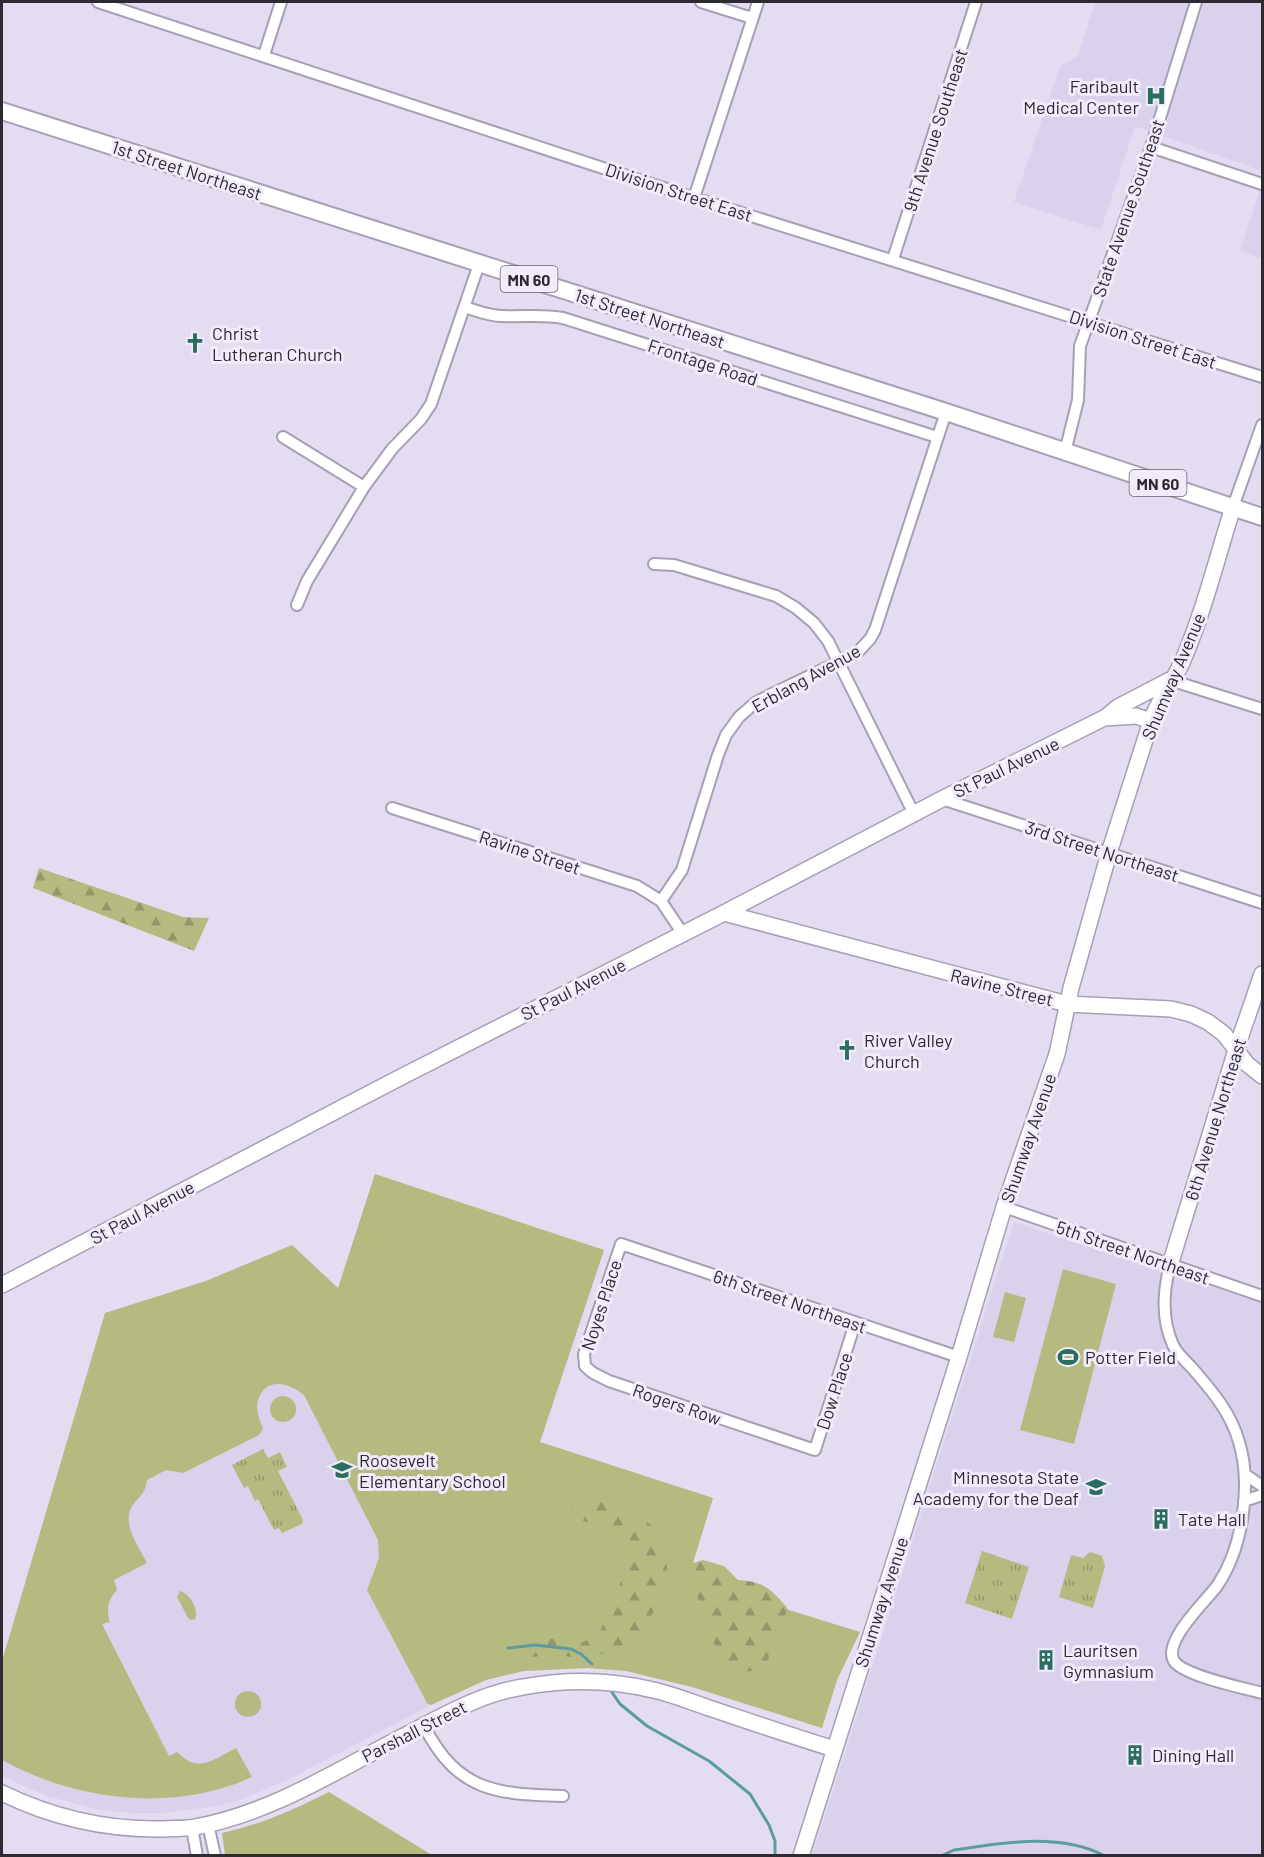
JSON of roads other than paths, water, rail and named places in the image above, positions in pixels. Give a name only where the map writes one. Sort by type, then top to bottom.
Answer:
[{"type":"main road","name":"1st Street Northeast","points":[[2,111],[946,412],[1263,517]]},
{"type":"street","name":"Division Street East","points":[[98,2],[125,6],[264,55],[694,198],[1263,377]]},
{"type":"street","points":[[264,55],[281,2]]},
{"type":"street","points":[[701,2],[752,18]]},
{"type":"street","points":[[694,198],[758,2]]},
{"type":"street","name":"9th Avenue Southeast","points":[[893,259],[976,2]]},
{"type":"street","name":"State Avenue Southeast","points":[[1065,452],[1078,400],[1080,346],[1151,147],[1196,2]]},
{"type":"street","points":[[1151,147],[1263,184]]},
{"type":"street","points":[[297,605],[307,581],[364,487],[392,449],[421,419],[431,404],[479,264]]},
{"type":"street","name":"Frontage Road","points":[[465,307],[483,314],[501,316],[542,314],[564,318],[938,437]]},
{"type":"street","name":"Erblang Avenue","points":[[662,901],[682,870],[718,755],[726,735],[739,717],[764,698],[857,653],[870,639],[875,630],[946,412]]},
{"type":"street","name":"Shumway Avenue","points":[[801,1856],[959,1357],[1004,1207],[1057,1054],[1067,1004],[1109,853],[1151,721],[1170,680],[1182,663],[1233,507],[1263,425]]},
{"type":"street","points":[[283,437],[364,487]]},
{"type":"street","points":[[654,564],[674,565],[776,596],[796,608],[814,623],[828,641],[839,662],[914,814]]},
{"type":"street","points":[[1104,718],[1118,707],[1170,680],[1263,709]]},
{"type":"street","name":"St Paul Avenue","points":[[2,1285],[393,1081],[1104,718],[1136,716],[1151,721]]},
{"type":"street","name":"3rd Street Northeast","points":[[942,799],[1263,903]]},
{"type":"street","name":"Ravine Street","points":[[392,808],[637,886],[662,901],[683,934]]},
{"type":"street","name":"Ravine Street","points":[[724,913],[1067,1004],[1171,1009],[1191,1014],[1208,1022],[1224,1034],[1247,1064],[1263,1076]]},
{"type":"street","name":"6th Avenue Northeast","points":[[1170,1265],[1236,1050],[1263,974]]},
{"type":"street","name":"5th Street Northeast","points":[[1004,1207],[1263,1296]]},
{"type":"street","name":"6th Street Northeast","points":[[621,1244],[959,1357]]},
{"type":"street","name":"Noyes Place","points":[[585,1366],[584,1354],[621,1244]]},
{"type":"street","points":[[1170,1265],[1164,1297],[1164,1315],[1169,1334],[1174,1347],[1214,1394],[1232,1421],[1246,1475],[1236,1545],[1218,1584],[1175,1638],[1170,1651],[1174,1662],[1185,1669],[1209,1679],[1263,1693]]},
{"type":"street","name":"Dow Place","points":[[772,1436],[815,1450],[855,1323]]},
{"type":"street","name":"Rogers Row","points":[[585,1366],[609,1381],[772,1436]]},
{"type":"street","points":[[1246,1475],[1263,1486]]},
{"type":"street","points":[[1244,1501],[1263,1495]]},
{"type":"street","name":"Parshall Street","points":[[2,1793],[29,1806],[96,1825],[138,1829],[192,1828],[239,1815],[286,1797],[460,1707],[501,1692],[556,1682],[589,1682],[654,1690],[834,1749]]},
{"type":"street","points":[[424,1726],[444,1758],[474,1782],[487,1788],[516,1795],[563,1796]]},
{"type":"street","points":[[208,1824],[215,1856]]},
{"type":"street","points":[[192,1828],[197,1856]]},
{"type":"waterway","points":[[508,1648],[536,1645],[571,1649],[592,1664]]},
{"type":"waterway","points":[[609,1688],[620,1704],[647,1726],[709,1761],[750,1794],[769,1825],[775,1841],[775,1856]]},
{"type":"waterway","points":[[941,1856],[954,1850],[1030,1841],[1069,1844],[1105,1856]]},
{"type":"place","name":"Faribault Medical Center","points":[[1156,96]]},
{"type":"place","name":"Christ Lutheran Church","points":[[195,343]]},
{"type":"place","name":"River Valley Church","points":[[847,1050]]},
{"type":"place","name":"Potter Field","points":[[1068,1357]]},
{"type":"place","name":"Roosevelt Elementary School","points":[[342,1470]]},
{"type":"place","name":"Minnesota State Academy for the Deaf","points":[[1096,1487]]},
{"type":"place","name":"Tate Hall","points":[[1161,1519]]},
{"type":"place","name":"Lauritsen Gymnasium","points":[[1046,1660]]},
{"type":"place","name":"Dining Hall","points":[[1135,1755]]}]
